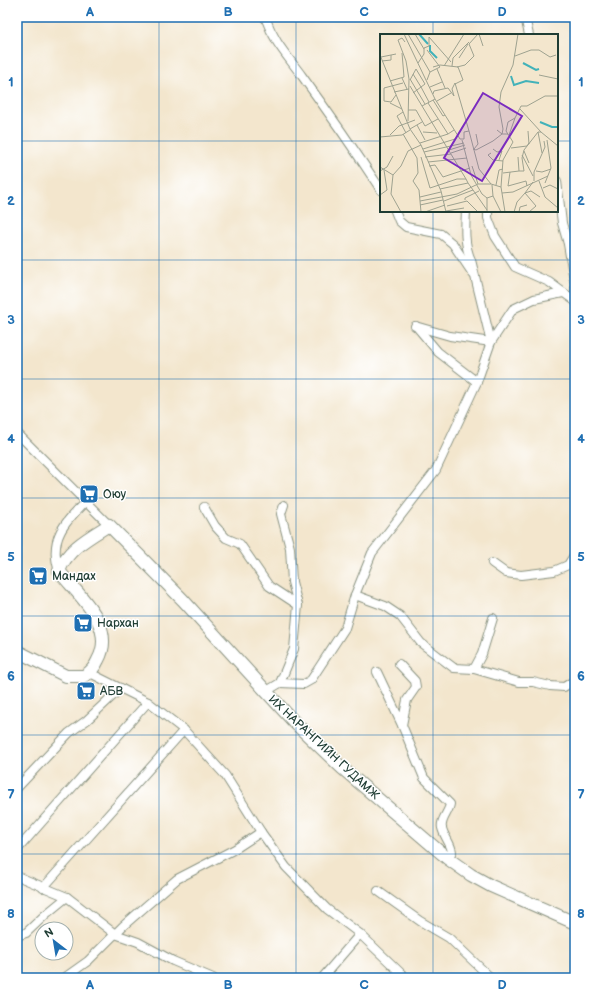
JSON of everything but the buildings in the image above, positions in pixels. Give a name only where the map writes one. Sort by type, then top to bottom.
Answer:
[{"type":"main road","points":[[17,651],[66,676],[84,676],[90,673],[104,649],[102,629],[96,617],[59,571],[63,561],[79,545],[109,525]]},
{"type":"main road","name":"ИХ НАРАНГИЙН ГУДАМЖ","points":[[109,525],[183,600],[265,692],[342,768],[447,858],[491,886],[575,923]]},
{"type":"street","points":[[265,17],[271,35],[278,46],[302,77],[380,189]]},
{"type":"street","points":[[525,17],[529,34]]},
{"type":"street","points":[[558,189],[562,223],[568,244],[575,286],[575,301]]},
{"type":"street","points":[[395,212],[399,221],[406,227],[442,234],[453,244],[473,274]]},
{"type":"street","points":[[466,212],[465,233],[473,274],[491,342]]},
{"type":"street","points":[[488,212],[488,218],[495,236],[515,267],[548,282],[575,301]]},
{"type":"street","points":[[265,692],[280,683],[304,684],[312,680],[345,628],[355,595],[372,553],[436,470],[477,382],[491,342],[513,308],[534,299],[563,293]]},
{"type":"street","points":[[477,382],[438,352],[415,326],[450,336],[491,342]]},
{"type":"street","points":[[17,433],[109,525]]},
{"type":"street","points":[[59,571],[55,557],[62,527],[86,501]]},
{"type":"street","points":[[280,683],[294,649],[298,605],[292,582],[290,548],[282,514],[284,505]]},
{"type":"street","points":[[204,507],[215,526],[226,538],[240,544],[269,586],[298,605]]},
{"type":"street","points":[[492,564],[506,573],[521,576],[554,571],[568,565],[575,554]]},
{"type":"street","points":[[355,595],[385,606],[400,616],[421,643],[454,668],[474,669],[519,682],[533,682],[564,688],[575,680]]},
{"type":"street","points":[[474,669],[482,654],[493,618]]},
{"type":"street","points":[[399,664],[414,681],[416,687],[408,700],[402,725]]},
{"type":"street","points":[[377,672],[402,725],[424,778],[450,804],[442,822],[442,829],[451,845],[452,852],[447,858]]},
{"type":"street","points":[[90,673],[148,702],[184,730],[225,775],[261,832],[286,867],[327,909],[360,934],[406,978]]},
{"type":"street","points":[[17,788],[69,733],[87,720],[121,688]]},
{"type":"street","points":[[17,850],[148,702]]},
{"type":"street","points":[[43,888],[184,730]]},
{"type":"street","points":[[64,978],[88,961],[115,934],[177,879],[235,848],[261,832]]},
{"type":"street","points":[[17,876],[68,897],[115,934],[138,942],[173,961],[213,978]]},
{"type":"street","points":[[378,891],[401,909],[449,938],[491,978]]},
{"type":"street","points":[[17,936],[26,933],[45,915],[68,897]]},
{"type":"street","points":[[322,978],[360,934]]},
{"type":"place","name":"Оюу","points":[[89,494]]},
{"type":"place","name":"Мандах","points":[[38,576]]},
{"type":"place","name":"Нархан","points":[[83,623]]},
{"type":"place","name":"АБВ","points":[[86,691]]}]
